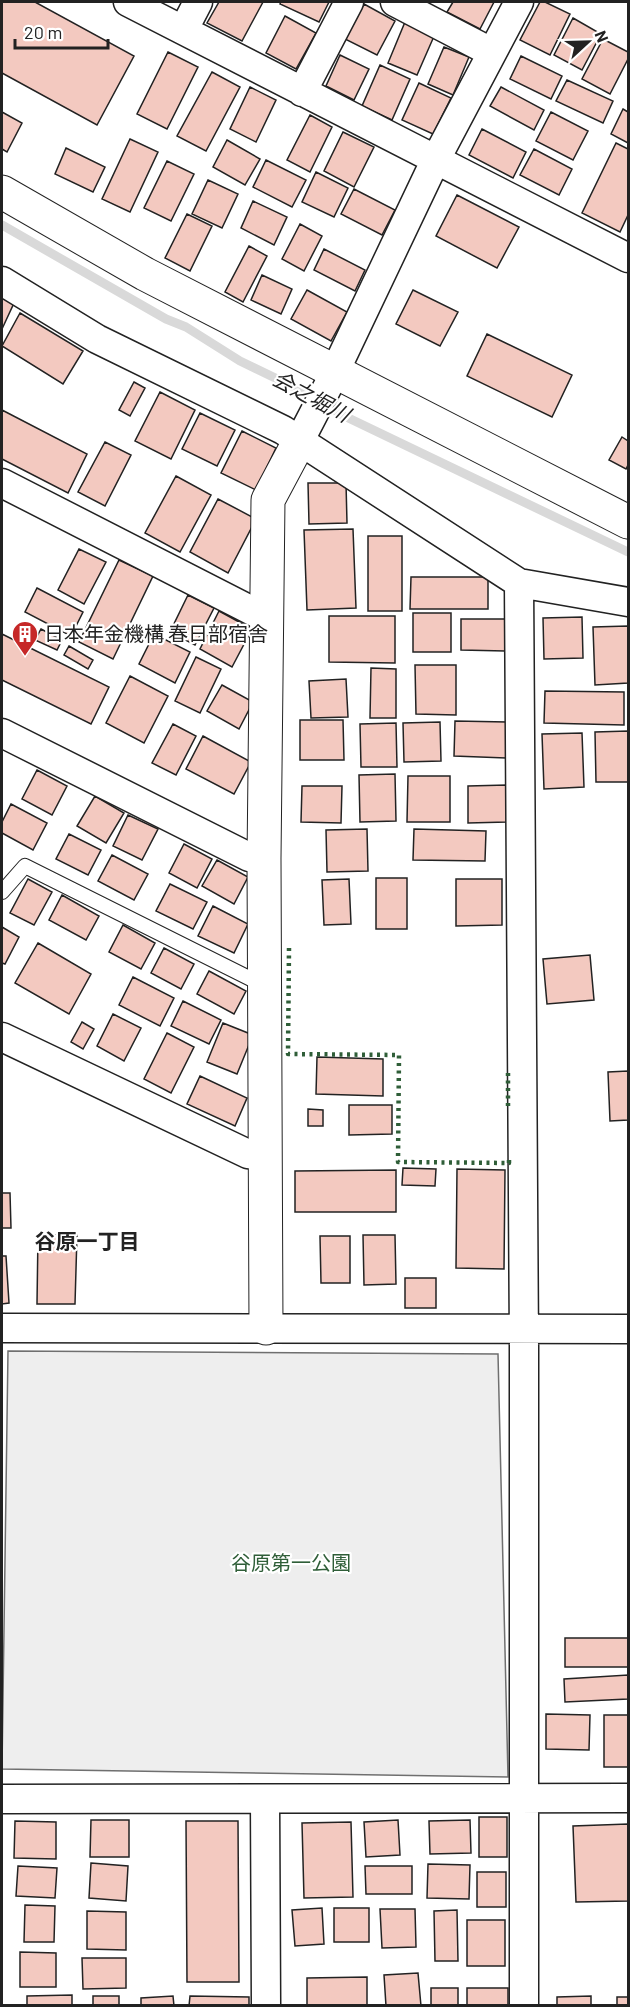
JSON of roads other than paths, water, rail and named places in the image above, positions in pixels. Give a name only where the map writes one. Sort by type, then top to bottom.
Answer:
[{"type":"street","points":[[128,2],[628,258]]},
{"type":"street","points":[[184,29],[198,2]]},
{"type":"street","points":[[302,92],[349,2]]},
{"type":"street","points":[[395,2],[491,52]]},
{"type":"street","points":[[266,1328],[264,860],[268,500],[331,380],[436,159],[519,2]]},
{"type":"street","points":[[2,192],[331,380],[628,522]]},
{"type":"street","points":[[2,280],[97,339],[306,429],[519,583],[628,602]]},
{"type":"street","points":[[2,483],[268,619]]},
{"type":"street","points":[[519,583],[524,1330],[524,2006]]},
{"type":"street","points":[[2,733],[249,857],[264,860]]},
{"type":"street","points":[[2,1037],[248,1154],[265,1156]]},
{"type":"street","points":[[2,1328],[628,1329]]},
{"type":"street","points":[[2,1798],[628,1798]]},
{"type":"street","points":[[265,1799],[266,2006]]},
{"type":"lane","points":[[2,892],[25,866],[251,979],[264,979]]},
{"type":"waterway","name":"会之堀川","points":[[2,225],[166,319],[186,327],[240,361],[329,404],[338,413],[628,552]]},
{"type":"place","name":"日本年金機構 春日部宿舎","points":[[25,657]]},
{"type":"district","name":"谷原一丁目","points":[[87,1242]]},
{"type":"park label","name":"谷原第一公園","points":[[291,1563]]}]
